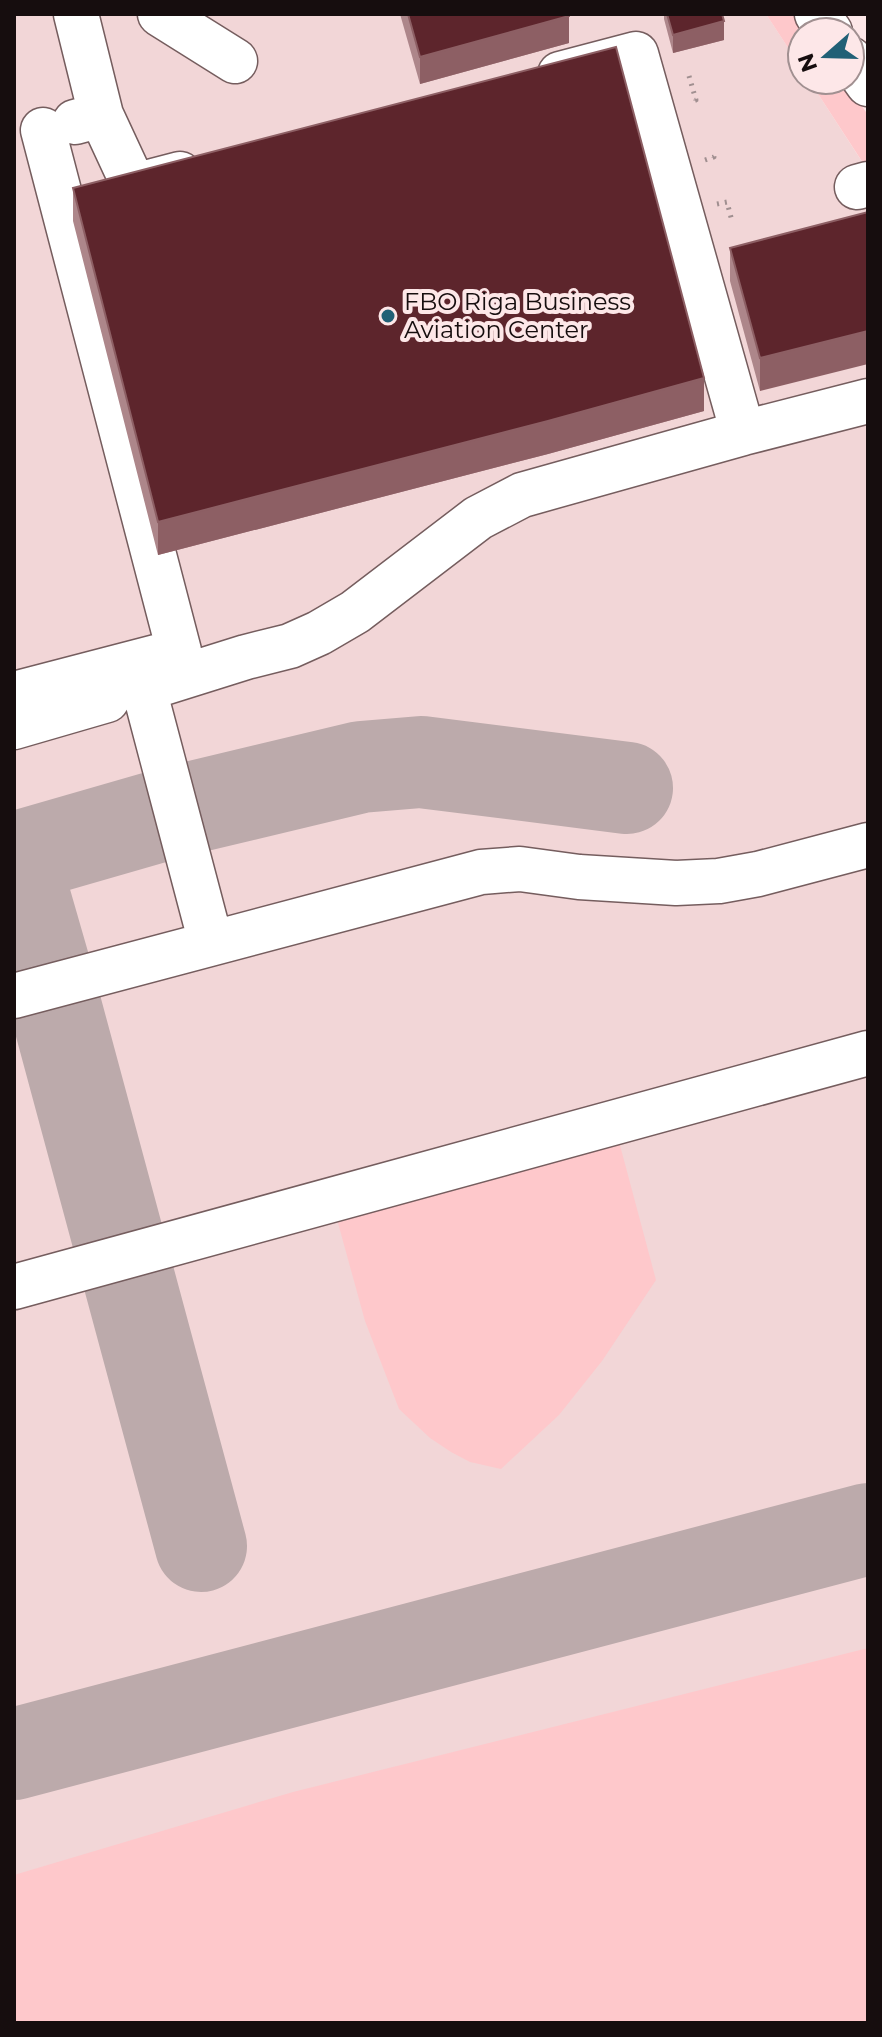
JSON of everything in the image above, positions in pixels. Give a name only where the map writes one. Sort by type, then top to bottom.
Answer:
[{"type":"lane","points":[[76,14],[101,115],[134,186],[210,166]]},
{"type":"lane","points":[[160,14],[235,61]]},
{"type":"lane","points":[[530,82],[636,54],[743,433]]},
{"type":"lane","points":[[14,694],[179,651],[29,134],[101,115]]},
{"type":"lane","points":[[14,727],[290,646],[319,633],[355,612],[478,518],[522,495],[868,401]]},
{"type":"lane","points":[[144,689],[211,943]]},
{"type":"lane","points":[[14,996],[481,872],[520,869],[579,877],[676,883],[719,881],[868,845]]},
{"type":"lane","points":[[14,1287],[868,1053]]},
{"type":"path","points":[[685,103],[696,100],[689,76]]},
{"type":"path","points":[[715,215],[712,205],[727,202],[732,221]]},
{"type":"shaded area","points":[[14,14],[766,14],[786,45],[786,96],[819,96],[868,171],[868,2023],[14,2023]]},
{"type":"shaded area","points":[[766,14],[796,16],[786,16],[786,45]]},
{"type":"shaded area","points":[[819,96],[855,96],[868,115],[868,166],[865,166]]},
{"type":"shaded area","points":[[617,1134],[656,1280],[602,1361],[559,1415],[501,1469],[470,1462],[430,1438],[399,1409],[365,1321],[335,1212]]},
{"type":"shaded area","points":[[868,1648],[868,2023],[14,2023],[14,1875],[293,1792]]},
{"type":"building","points":[[408,14],[569,14],[569,16],[420,57]]},
{"type":"building","points":[[667,14],[722,14],[724,21],[673,35]]},
{"type":"building","name":"FBO Riga Business Aviation Center","points":[[616,47],[704,378],[158,522],[73,188]]},
{"type":"building","points":[[868,212],[868,331],[760,358],[730,248]]},
{"type":"taxiway","points":[[14,858],[177,811],[361,767],[421,762],[627,788]]},
{"type":"taxiway","points":[[14,861],[201,1546]]},
{"type":"taxiway","points":[[14,1754],[868,1529]]},
{"type":"place","name":"FBO Riga Business Aviation Center","points":[[388,316]]}]
